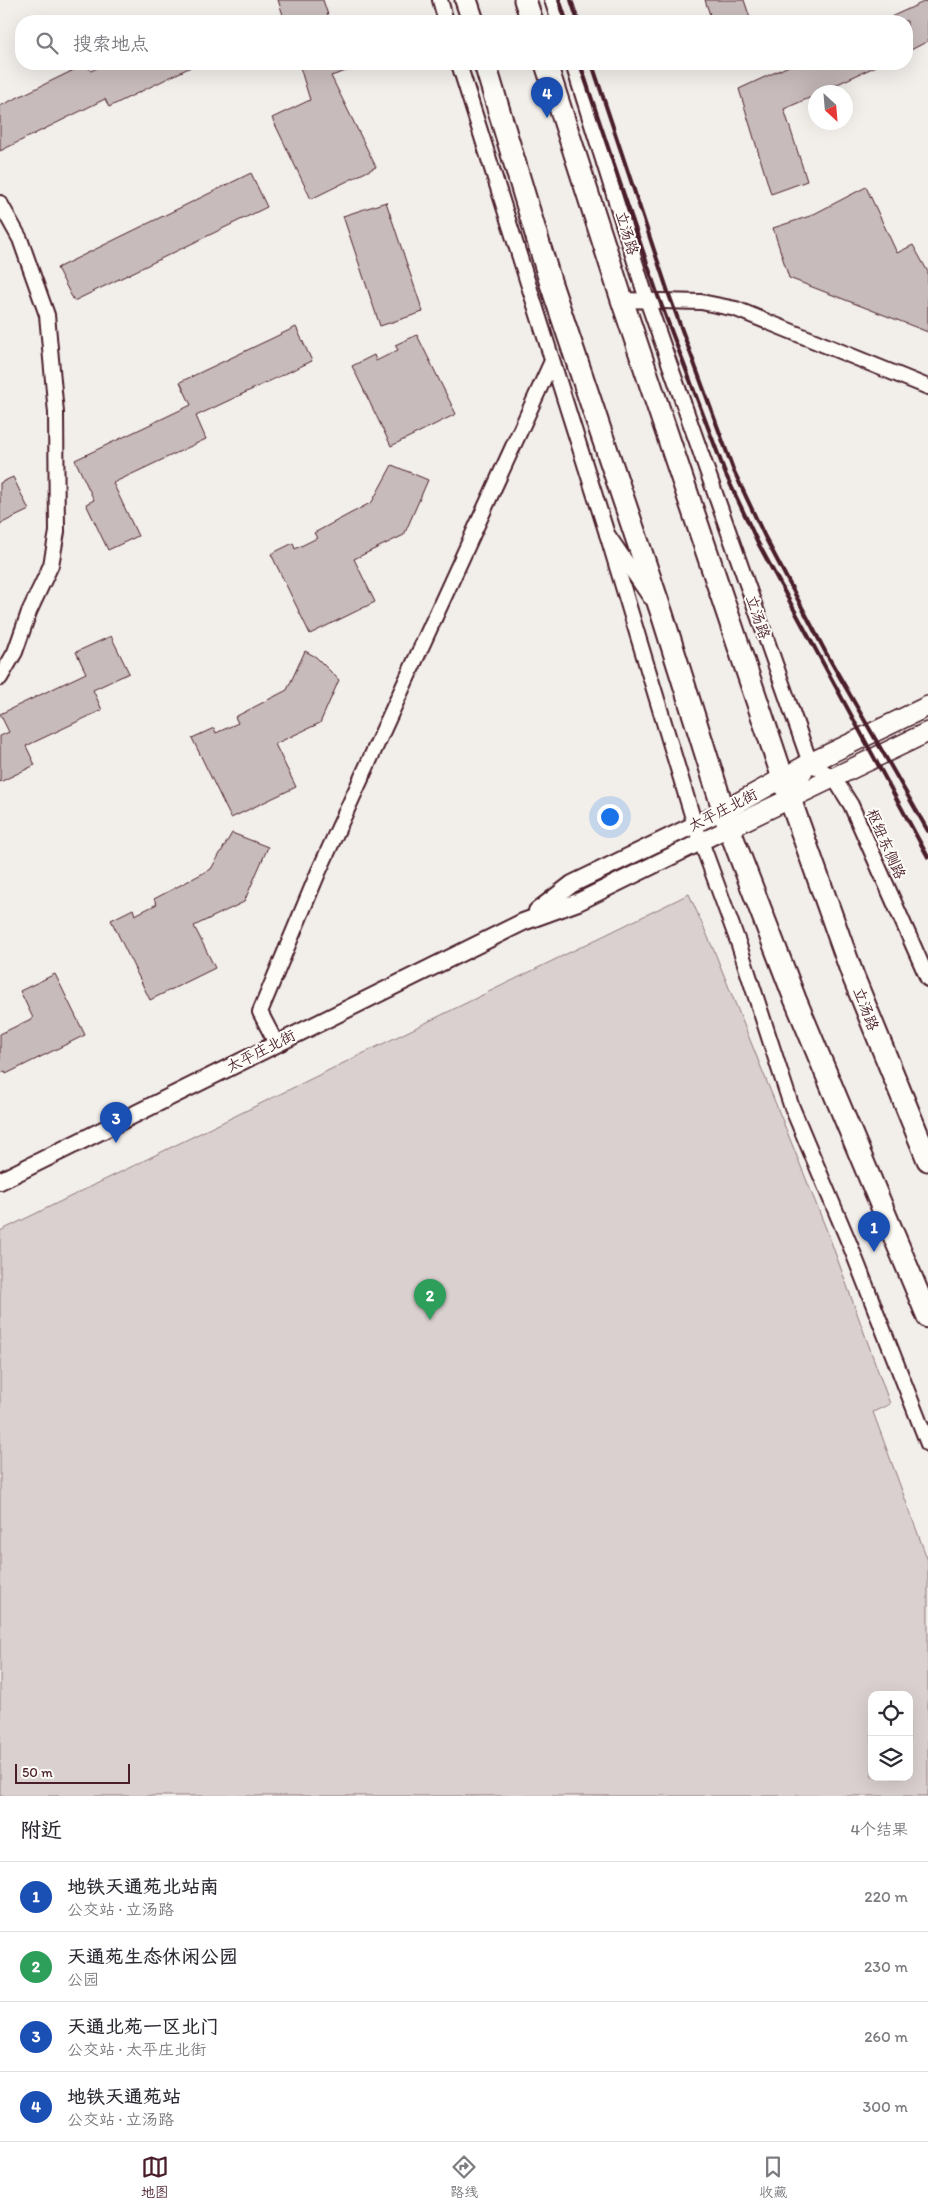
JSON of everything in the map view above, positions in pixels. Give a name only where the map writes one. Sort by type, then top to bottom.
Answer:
[{"type":"main road","points":[[466,0],[470,15]]},
{"type":"main road","points":[[525,0],[530,15]]},
{"type":"main road","points":[[487,70],[551,284],[662,614],[726,820],[795,999],[928,1317]]},
{"type":"main road","name":"立汤路","points":[[548,70],[622,300],[790,799],[856,985],[928,1160]]},
{"type":"main road","name":"太平庄北街","points":[[726,820],[783,778],[928,706]]},
{"type":"main road","name":"太平庄北街","points":[[726,820],[790,799],[928,732]]},
{"type":"street","points":[[440,0],[444,15]]},
{"type":"street","points":[[552,0],[557,15]]},
{"type":"street","points":[[461,70],[607,534],[695,825],[738,942],[791,1105],[850,1245],[928,1444]]},
{"type":"street","name":"立汤路","points":[[575,70],[647,300],[810,763]]},
{"type":"street","points":[[0,203],[20,239],[46,315],[56,413],[57,522],[51,566],[29,612],[15,652],[0,678]]},
{"type":"street","points":[[622,300],[701,302],[736,309],[928,387]]},
{"type":"street","points":[[276,1043],[260,1012],[318,873],[552,361]]},
{"type":"street","points":[[607,534],[662,614]]},
{"type":"street","points":[[790,799],[810,763]]},
{"type":"street","name":"枢纽东侧路","points":[[810,763],[834,778],[859,822],[928,980]]},
{"type":"street","name":"太平庄北街","points":[[523,922],[572,884],[695,825],[726,820]]},
{"type":"street","name":"太平庄北街","points":[[0,1181],[523,922],[578,902],[701,842],[726,820]]},
{"type":"shaded area","points":[[689,894],[715,953],[829,1236],[890,1404],[873,1412],[928,1561],[928,1796],[0,1796],[0,1231]]},
{"type":"building","points":[[278,0],[323,0],[328,15],[283,15]]},
{"type":"building","points":[[705,0],[744,0],[749,15],[710,15]]},
{"type":"building","points":[[928,0],[928,41],[913,49],[913,15],[895,15]]},
{"type":"building","points":[[74,70],[185,70],[109,107],[105,99],[0,151],[0,106]]},
{"type":"building","points":[[301,70],[349,70],[331,76],[376,167],[311,199],[272,118],[310,100]]},
{"type":"building","points":[[780,70],[868,70],[835,85],[808,85],[808,98],[784,109],[807,181],[771,194],[739,89]]},
{"type":"building","points":[[251,173],[267,207],[74,301],[57,268]]},
{"type":"building","points":[[866,187],[897,253],[913,245],[928,272],[928,332],[789,278],[773,228],[810,216]]},
{"type":"building","points":[[386,202],[423,312],[380,326],[343,216]]},
{"type":"building","points":[[296,327],[312,361],[196,416],[206,439],[113,483],[138,536],[108,550],[86,504],[94,500],[75,460],[191,405],[180,382]]},
{"type":"building","points":[[417,335],[456,414],[391,446],[352,366],[374,355],[376,361],[398,350],[395,345]]},
{"type":"building","points":[[392,465],[428,480],[404,535],[354,559],[375,602],[310,634],[271,554],[293,543],[295,549],[317,538],[314,533],[372,502]]},
{"type":"building","points":[[13,477],[29,510],[0,524],[0,483]]},
{"type":"building","points":[[111,636],[129,673],[93,690],[102,710],[26,746],[35,765],[0,782],[0,736],[9,732],[0,714],[86,673],[76,652]]},
{"type":"building","points":[[305,651],[316,657],[339,680],[320,723],[275,744],[296,787],[231,818],[192,738],[214,728],[216,733],[238,723],[235,717],[287,690]]},
{"type":"building","points":[[232,833],[268,847],[244,902],[194,926],[215,968],[150,1000],[111,920],[133,909],[135,915],[157,904],[154,899],[211,869]]},
{"type":"building","points":[[55,974],[85,1035],[6,1074],[5,1071],[0,1074],[0,1034],[33,1018],[20,991]]},
{"type":"railway","points":[[559,0],[564,15]]},
{"type":"railway","points":[[571,0],[576,15]]},
{"type":"railway","points":[[582,70],[658,296],[726,475],[758,543],[928,857]]},
{"type":"railway","points":[[594,70],[668,292],[733,469],[765,537],[826,653],[928,831]]},
{"type":"place","name":"地铁天通苑站","points":[[547,118]]},
{"type":"place","name":"天通北苑一区北门","points":[[116,1143]]},
{"type":"place","name":"地铁天通苑北站南","points":[[874,1252]]},
{"type":"place","name":"天通苑生态休闲公园","points":[[430,1320]]}]
